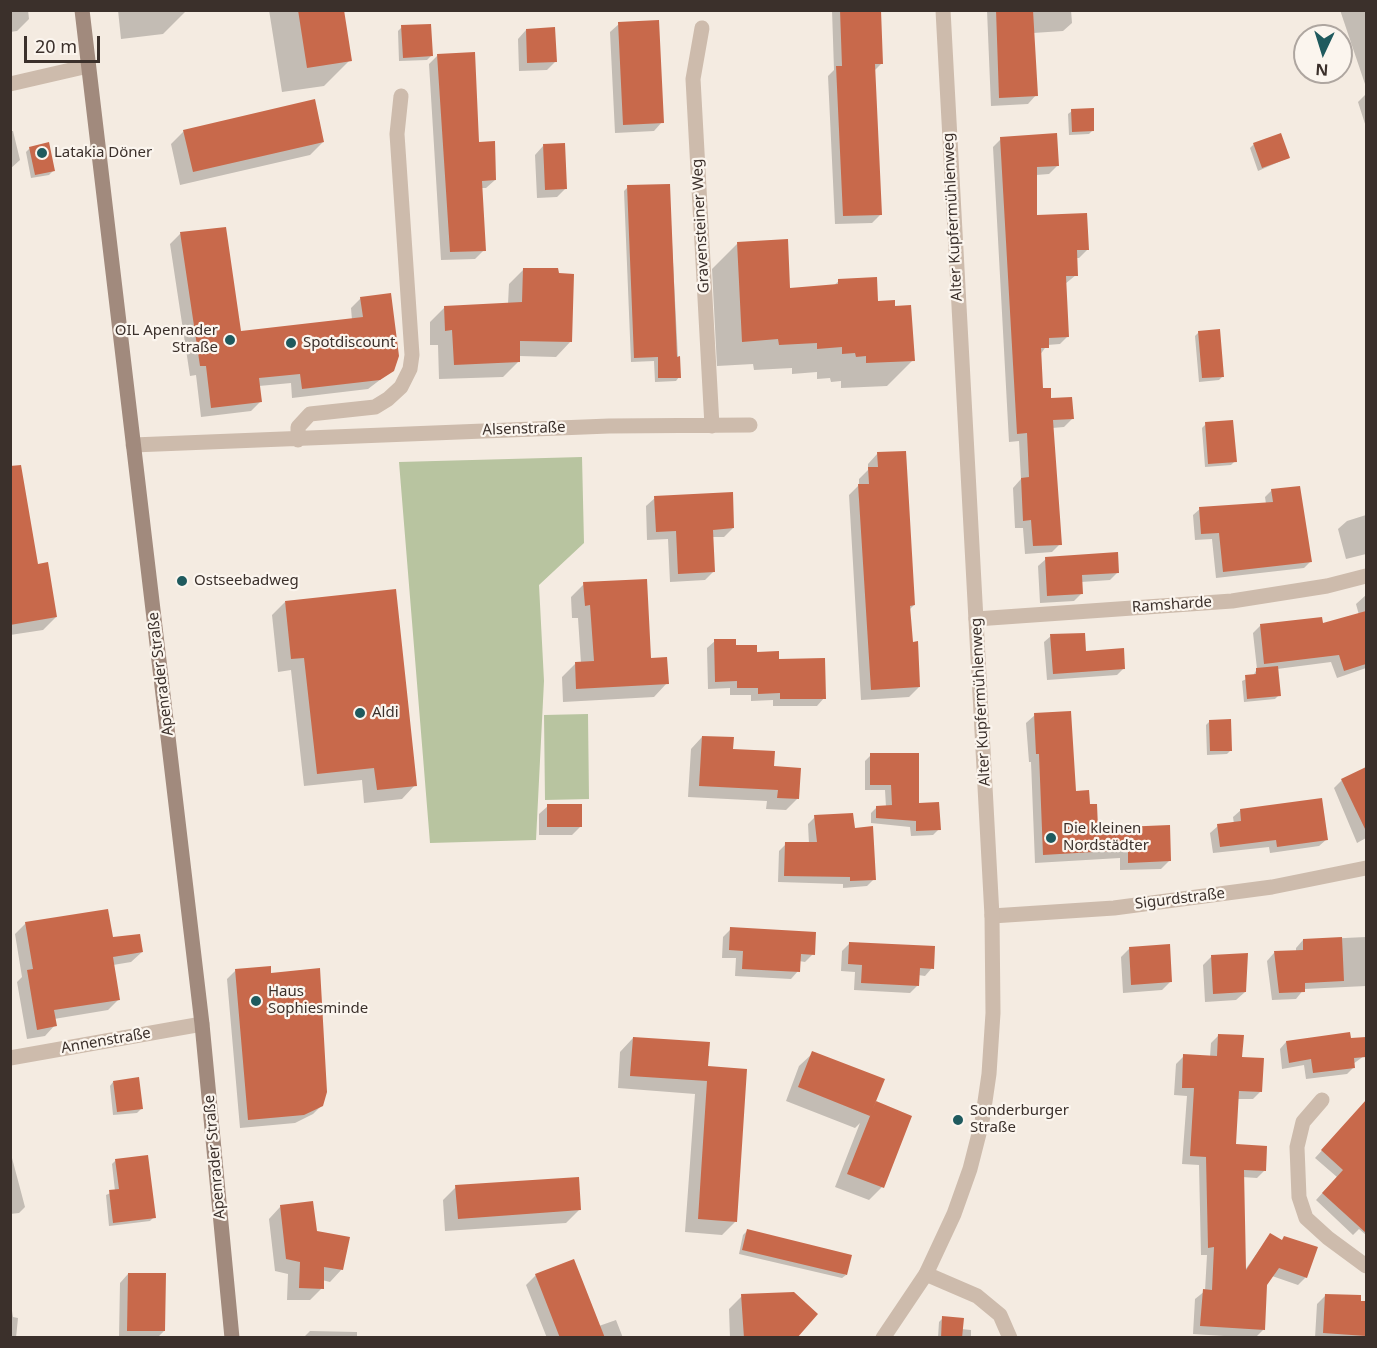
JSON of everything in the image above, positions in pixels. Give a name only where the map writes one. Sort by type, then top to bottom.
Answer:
[{"type":"main road","name":"Apenrader Straße","points":[[82,10],[202,1024],[232,1338]]},
{"type":"street","name":"Alter Kupfermühlenweg","points":[[926,1274],[954,1214],[970,1169],[982,1122],[989,1074],[993,1013],[992,916],[943,10]]},
{"type":"street","name":"Gravensteiner Weg","points":[[702,28],[693,79],[712,426]]},
{"type":"street","points":[[10,84],[88,66]]},
{"type":"street","points":[[297,440],[298,427],[310,414],[375,406],[388,399],[401,387],[410,369],[412,355],[397,134],[401,96]]},
{"type":"street","name":"Alsenstraße","points":[[134,445],[609,426],[750,425]]},
{"type":"street","name":"Ramsharde","points":[[976,619],[1232,601],[1327,586],[1366,576]]},
{"type":"street","name":"Sigurdstraße","points":[[992,916],[1125,906],[1272,887],[1366,868]]},
{"type":"street","name":"Annenstraße","points":[[10,1058],[202,1024]]},
{"type":"street","points":[[1322,1100],[1303,1122],[1298,1147],[1299,1197],[1306,1218],[1328,1238],[1366,1266]]},
{"type":"street","points":[[884,1338],[926,1274],[977,1296],[1000,1315],[1010,1338]]},
{"type":"green space","points":[[582,457],[584,543],[539,585],[544,681],[536,840],[430,843],[399,462]]},
{"type":"green space","points":[[588,714],[589,799],[545,800],[544,715]]},
{"type":"building","points":[[298,10],[344,10],[352,61],[307,68]]},
{"type":"building","points":[[840,10],[881,10],[883,64],[875,64],[882,215],[843,216],[836,66],[842,66]]},
{"type":"building","points":[[996,10],[1033,10],[1038,96],[999,98]]},
{"type":"building","points":[[659,20],[664,123],[623,125],[618,22]]},
{"type":"building","points":[[431,24],[433,56],[403,58],[401,25]]},
{"type":"building","points":[[555,27],[557,62],[527,63],[526,29]]},
{"type":"building","points":[[475,52],[479,142],[495,141],[496,180],[482,181],[486,251],[450,252],[437,54]]},
{"type":"building","points":[[315,99],[324,142],[193,172],[183,130]]},
{"type":"building","points":[[1094,108],[1094,131],[1072,132],[1071,109]]},
{"type":"building","points":[[1057,133],[1059,166],[1037,167],[1037,215],[1087,213],[1089,250],[1077,250],[1078,276],[1066,276],[1069,337],[1049,338],[1049,348],[1041,348],[1043,388],[1051,388],[1051,398],[1072,397],[1074,419],[1053,420],[1062,545],[1033,546],[1031,520],[1023,521],[1021,478],[1029,477],[1027,433],[1017,434],[1000,137]]},
{"type":"building","points":[[1281,133],[1290,158],[1262,168],[1253,143]]},
{"type":"building","points":[[49,142],[55,171],[35,175],[29,147]]},
{"type":"building","points":[[565,143],[567,189],[545,190],[543,144]]},
{"type":"building","points":[[670,184],[677,357],[680,356],[681,378],[658,378],[658,357],[634,358],[627,185]]},
{"type":"building","points":[[226,227],[241,331],[363,317],[360,297],[391,293],[399,356],[394,371],[380,380],[302,389],[300,374],[259,378],[262,402],[211,408],[206,366],[200,366],[180,232]]},
{"type":"building","points":[[788,239],[790,288],[838,284],[838,279],[877,277],[878,301],[895,300],[895,306],[911,305],[915,361],[866,363],[866,356],[856,357],[855,353],[842,354],[842,347],[817,349],[817,343],[779,345],[778,339],[742,342],[737,242]]},
{"type":"building","points":[[523,268],[558,268],[559,273],[574,274],[572,342],[520,341],[520,362],[454,365],[452,330],[445,331],[444,306],[522,302]]},
{"type":"building","points":[[1220,329],[1224,377],[1202,378],[1198,331]]},
{"type":"building","points":[[1233,420],[1237,462],[1208,464],[1205,422]]},
{"type":"building","points":[[906,451],[915,605],[910,606],[913,642],[918,641],[920,687],[871,690],[858,484],[869,484],[868,467],[878,467],[877,452]]},
{"type":"building","points":[[21,465],[38,564],[48,562],[57,617],[10,625],[10,466]]},
{"type":"building","points":[[1300,486],[1312,562],[1223,572],[1219,533],[1201,534],[1199,507],[1273,502],[1271,489]]},
{"type":"building","points":[[733,492],[734,528],[713,530],[715,572],[678,574],[676,531],[656,532],[654,496]]},
{"type":"building","points":[[1118,552],[1119,573],[1082,575],[1083,594],[1047,596],[1045,557]]},
{"type":"building","points":[[647,579],[651,658],[667,657],[669,684],[576,689],[575,662],[594,661],[590,605],[585,606],[583,582]]},
{"type":"building","name":"Aldi","points":[[396,589],[417,786],[377,790],[374,768],[317,774],[304,658],[291,659],[285,601]]},
{"type":"building","points":[[1366,611],[1366,664],[1344,671],[1339,655],[1264,664],[1260,624],[1322,617],[1323,623]]},
{"type":"building","points":[[1085,633],[1086,651],[1124,648],[1125,669],[1053,674],[1050,634]]},
{"type":"building","points":[[714,639],[736,639],[736,645],[757,645],[757,652],[779,651],[779,659],[825,658],[826,699],[780,699],[780,693],[758,694],[758,688],[737,688],[737,681],[715,682]]},
{"type":"building","points":[[1278,666],[1281,696],[1247,699],[1245,675],[1256,674],[1256,668]]},
{"type":"building","points":[[1071,711],[1076,791],[1089,790],[1090,804],[1097,804],[1098,828],[1170,825],[1171,861],[1128,863],[1128,850],[1043,855],[1039,754],[1036,754],[1034,713]]},
{"type":"building","points":[[1231,719],[1232,751],[1210,751],[1209,720]]},
{"type":"building","points":[[702,736],[734,737],[733,749],[775,751],[774,766],[801,768],[799,799],[777,798],[778,790],[699,786]]},
{"type":"building","points":[[870,753],[919,753],[919,803],[939,802],[941,830],[916,831],[916,821],[876,818],[876,806],[892,805],[891,785],[870,785]]},
{"type":"building","points":[[1366,767],[1366,831],[1341,779]]},
{"type":"building","points":[[1322,798],[1328,840],[1277,847],[1276,840],[1220,847],[1217,824],[1241,821],[1240,809]]},
{"type":"building","points":[[547,804],[582,804],[582,827],[547,827]]},
{"type":"building","points":[[853,813],[855,828],[873,826],[876,880],[850,881],[850,877],[784,876],[785,842],[817,842],[814,815]]},
{"type":"building","points":[[108,909],[113,937],[140,934],[143,952],[113,957],[120,1000],[54,1010],[57,1026],[37,1030],[27,970],[33,969],[25,922]]},
{"type":"building","points":[[730,927],[816,932],[815,955],[801,954],[800,972],[742,969],[743,951],[729,950]]},
{"type":"building","points":[[1342,937],[1344,981],[1305,983],[1305,992],[1279,993],[1274,951],[1303,950],[1303,939]]},
{"type":"building","points":[[849,942],[935,946],[934,969],[920,968],[919,986],[861,983],[862,965],[848,964]]},
{"type":"building","points":[[1170,944],[1172,982],[1131,985],[1129,947]]},
{"type":"building","points":[[1248,953],[1246,992],[1213,994],[1211,955]]},
{"type":"building","points":[[271,966],[271,973],[320,968],[327,1092],[323,1106],[304,1115],[248,1120],[235,969]]},
{"type":"building","points":[[1350,1032],[1351,1038],[1366,1037],[1366,1057],[1354,1058],[1355,1068],[1313,1073],[1311,1059],[1289,1063],[1286,1041]]},
{"type":"building","points":[[1218,1034],[1244,1035],[1242,1057],[1264,1058],[1262,1092],[1239,1091],[1236,1144],[1267,1146],[1266,1171],[1244,1170],[1246,1270],[1270,1233],[1282,1240],[1284,1236],[1318,1247],[1307,1278],[1279,1268],[1267,1285],[1265,1330],[1200,1326],[1203,1289],[1212,1290],[1214,1247],[1208,1248],[1206,1157],[1190,1156],[1194,1088],[1182,1088],[1183,1054],[1217,1056]]},
{"type":"building","points":[[633,1037],[710,1042],[708,1066],[747,1069],[737,1222],[698,1219],[707,1081],[630,1076]]},
{"type":"building","points":[[812,1051],[885,1079],[870,1116],[798,1087]]},
{"type":"building","points":[[139,1077],[143,1109],[117,1112],[113,1081]]},
{"type":"building","points":[[1366,1100],[1366,1233],[1322,1193],[1343,1170],[1321,1150]]},
{"type":"building","points":[[876,1101],[912,1116],[884,1188],[847,1174]]},
{"type":"building","points":[[148,1155],[156,1218],[113,1223],[109,1190],[119,1189],[115,1159]]},
{"type":"building","points":[[579,1177],[581,1210],[458,1219],[455,1185]]},
{"type":"building","points":[[313,1201],[317,1231],[350,1237],[343,1270],[324,1267],[324,1289],[299,1288],[300,1262],[286,1259],[280,1205]]},
{"type":"building","points":[[747,1229],[852,1255],[847,1275],[742,1250]]},
{"type":"building","points":[[574,1259],[605,1338],[560,1338],[535,1274]]},
{"type":"building","points":[[128,1273],[166,1273],[165,1331],[127,1331]]},
{"type":"building","points":[[794,1292],[818,1314],[797,1338],[744,1338],[741,1294]]},
{"type":"building","points":[[1325,1294],[1361,1295],[1361,1301],[1366,1301],[1366,1336],[1323,1333]]},
{"type":"building","points":[[942,1316],[964,1318],[962,1338],[941,1338]]},
{"type":"place","name":"Latakia Döner","points":[[42,153]]},
{"type":"place","name":"OIL Apenrader Straße","points":[[230,340]]},
{"type":"place","name":"Spotdiscount","points":[[291,343]]},
{"type":"place","name":"Ostseebadweg","points":[[182,581]]},
{"type":"place","name":"Aldi","points":[[360,713]]},
{"type":"place","name":"Die kleinen Nordstädter","points":[[1051,838]]},
{"type":"place","name":"Haus Sophiesminde","points":[[256,1001]]},
{"type":"place","name":"Sonderburger Straße","points":[[958,1120]]}]
